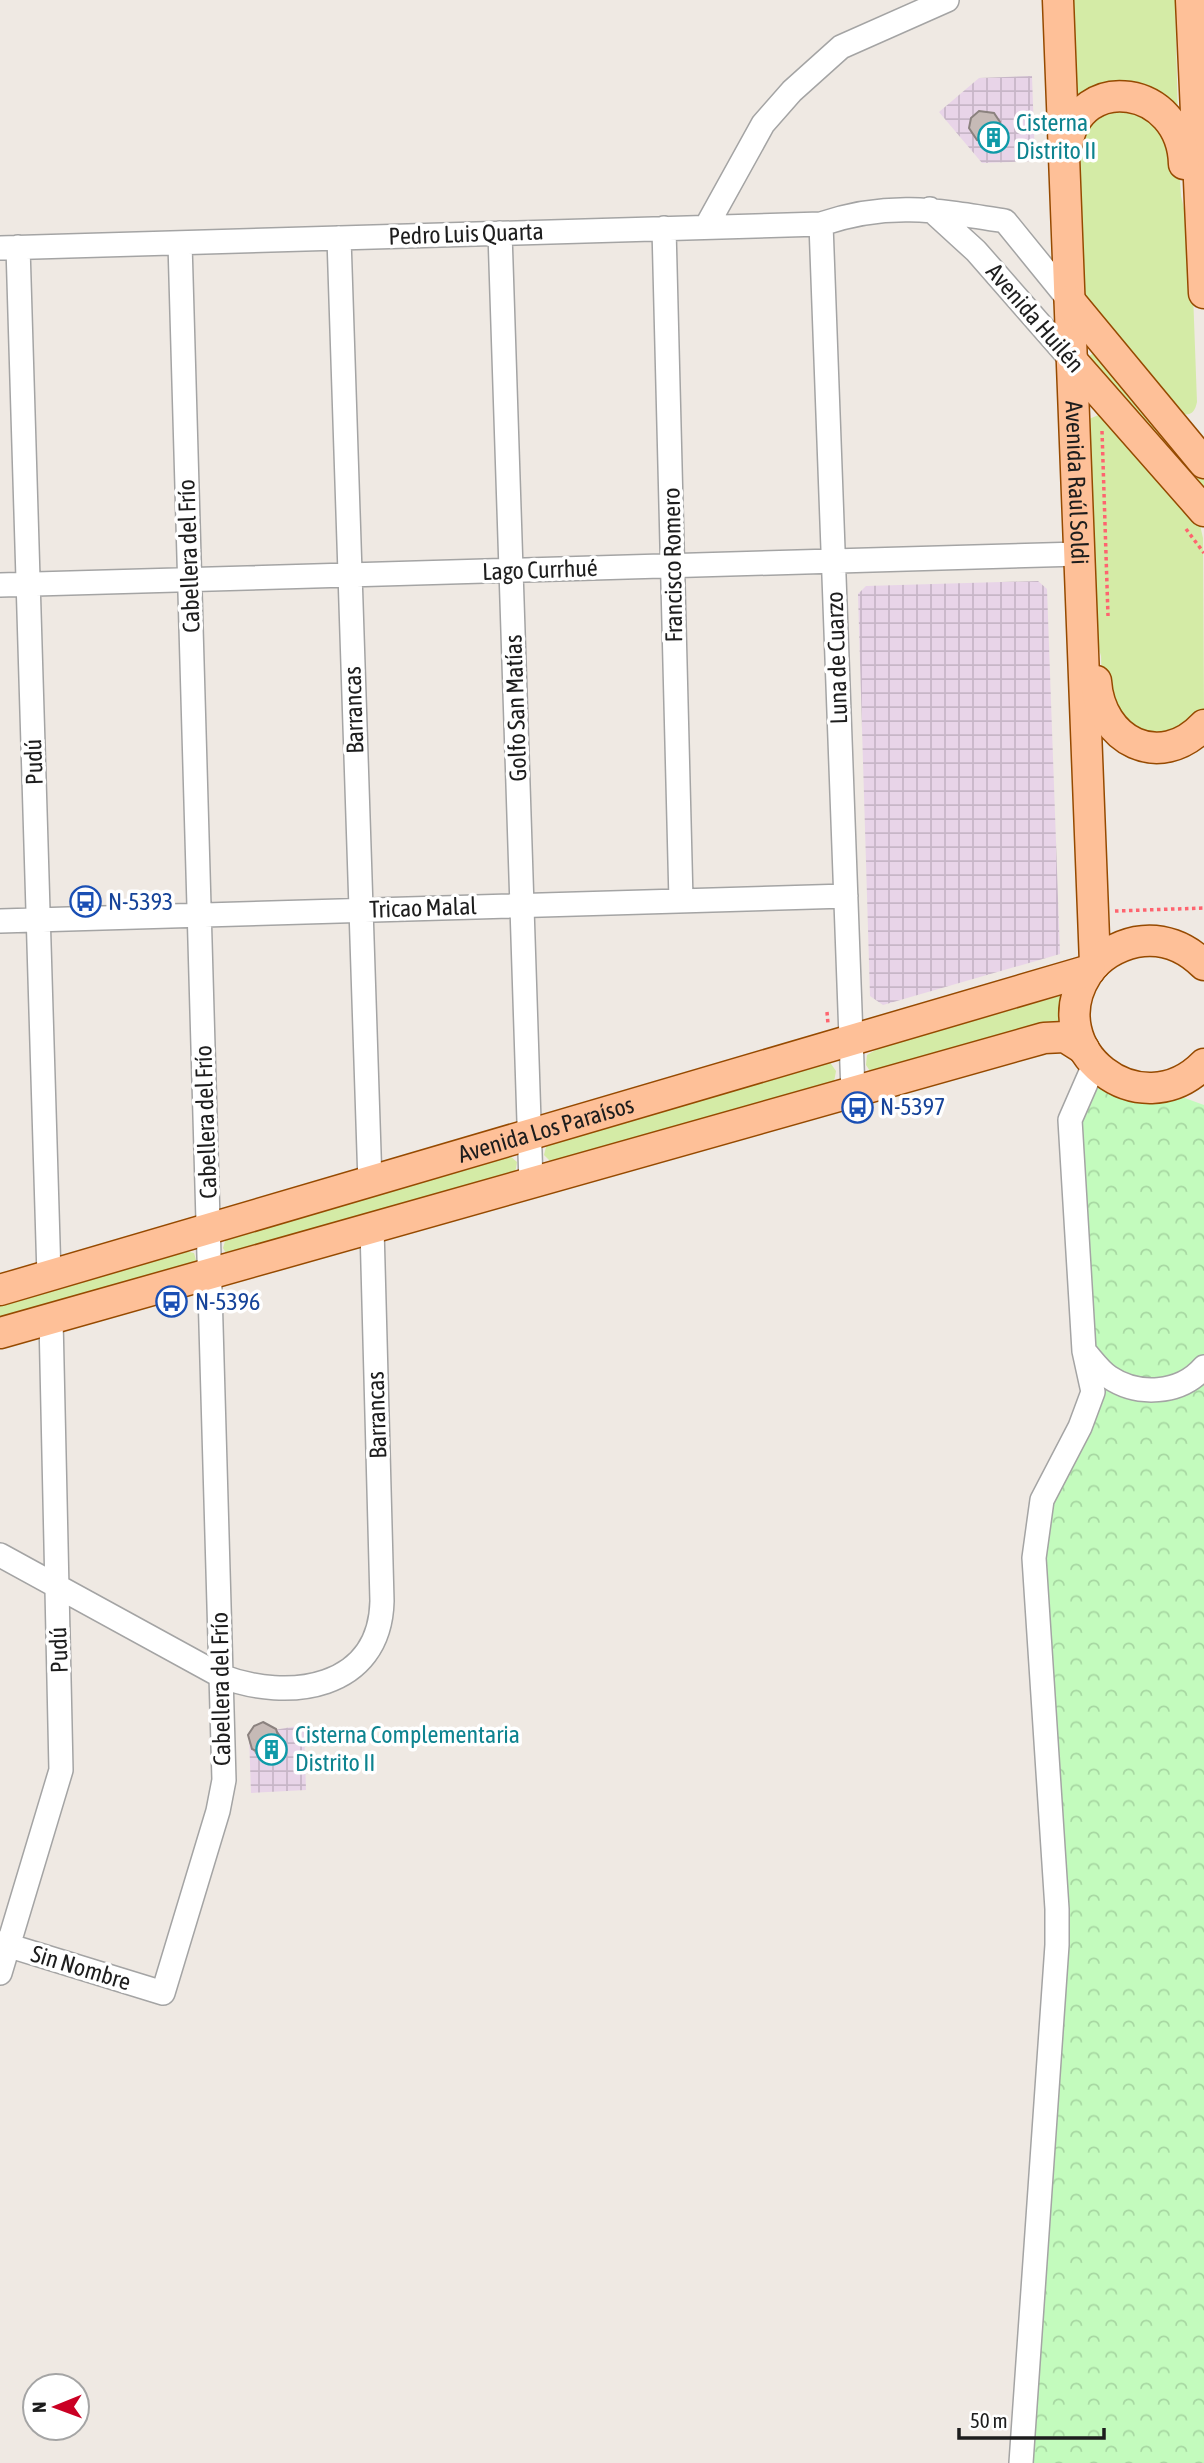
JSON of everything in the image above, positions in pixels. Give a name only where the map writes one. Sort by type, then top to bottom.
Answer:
[{"type":"main road","name":"Avenida Raúl Soldi","points":[[1058,0],[1080,554],[1095,618],[1092,967]]},
{"type":"main road","points":[[1191,0],[1204,293]]},
{"type":"main road","points":[[1065,162],[1071,129],[1088,107],[1101,100],[1118,97],[1150,104],[1169,118],[1180,135],[1187,195],[1201,224]]},
{"type":"main road","name":"Avenida Huilén","points":[[1070,301],[1204,463]]},
{"type":"main road","name":"Avenida Huilén","points":[[1073,362],[1204,511]]},
{"type":"main road","points":[[1095,618],[1094,653],[1100,705],[1117,731],[1137,744],[1159,748],[1183,743],[1204,725]]},
{"type":"main road","name":"Avenida Los Paraísos","points":[[0,1290],[851,1042],[1092,967],[1120,947],[1153,941],[1186,950],[1204,965]]},
{"type":"main road","points":[[1089,1057],[1076,1024],[1075,1006],[1080,987],[1092,967]]},
{"type":"main road","name":"Avenida Los Paraísos","points":[[0,1333],[1049,1037],[1065,1037],[1118,1082],[1153,1088],[1177,1083],[1204,1064]]},
{"type":"street","points":[[706,227],[763,124],[792,91],[841,47],[947,0]]},
{"type":"street","name":"Pedro Luis Quarta","points":[[9,248],[821,224],[871,209],[930,209],[1005,221]]},
{"type":"street","name":"Avenida Huilén","points":[[930,209],[976,251],[1073,362]]},
{"type":"street","name":"Avenida Huilén","points":[[1005,221],[1070,301]]},
{"type":"street","name":"Luna de Cuarzo","points":[[821,224],[853,1092]]},
{"type":"street","name":"Francisco Romero","points":[[664,229],[681,901]]},
{"type":"street","name":"Golfo San Matías","points":[[500,233],[531,1183]]},
{"type":"street","name":"Barrancas","points":[[339,238],[370,1183]]},
{"type":"street","name":"Cabellera del Frío","points":[[163,1993],[221,1801],[224,1770],[180,243]]},
{"type":"street","name":"Pudú","points":[[9,248],[28,584],[49,1276]]},
{"type":"street","name":"Lago Currhué","points":[[0,585],[1080,554]]},
{"type":"street","name":"Tricao Malal","points":[[0,921],[846,896]]},
{"type":"street","points":[[1021,2463],[1057,1933],[1034,1558],[1042,1500],[1080,1427],[1093,1392],[1084,1350],[1070,1119],[1089,1057]]},
{"type":"street","name":"Barrancas","points":[[0,1555],[221,1676],[254,1686],[292,1690],[338,1676],[363,1658],[372,1646],[380,1625],[382,1601],[372,1228]]},
{"type":"street","name":"Pudú","points":[[0,1973],[4,1944],[61,1770],[51,1319]]},
{"type":"street","points":[[1084,1350],[1107,1376],[1142,1391],[1179,1385],[1204,1367]]},
{"type":"street","name":"Sin Nombre","points":[[4,1944],[163,1993]]},
{"type":"path","points":[[1095,618],[1101,426]]},
{"type":"path","points":[[1108,911],[1204,908]]},
{"type":"shaded area","points":[[1032,76],[1035,161],[982,163],[939,112],[979,78]]},
{"type":"shaded area","points":[[1038,581],[1047,589],[1060,954],[883,1005],[870,996],[858,594],[866,586]]},
{"type":"shaded area","points":[[304,1725],[306,1790],[251,1793],[249,1734]]},
{"type":"green space","points":[[1070,0],[1175,0],[1178,121],[1162,105],[1075,112]]},
{"type":"green space","points":[[1128,102],[1178,148],[1181,196],[1191,238],[1197,402],[1194,410],[1188,414],[1182,414],[1084,304],[1076,149],[1096,109]]},
{"type":"green space","points":[[1096,351],[1204,475],[1204,486],[1201,487],[1088,357]]},
{"type":"green space","points":[[1101,414],[1200,525],[1203,538],[1204,718],[1143,741],[1102,687],[1101,656],[1093,629],[1089,419]]},
{"type":"green space","points":[[1063,995],[1068,1027],[872,1074],[866,1065],[867,1055],[879,1048]]},
{"type":"green space","points":[[829,1061],[836,1071],[834,1082],[552,1163],[544,1155],[547,1143]]},
{"type":"green space","points":[[1094,1065],[1204,1105],[1204,2463],[1021,2463],[1057,1945],[1037,1527],[1088,1409],[1070,1120]]},
{"type":"green space","points":[[509,1155],[517,1162],[515,1174],[227,1255],[223,1248],[226,1238]]},
{"type":"green space","points":[[180,1250],[194,1253],[197,1264],[0,1323],[0,1305]]},
{"type":"building","points":[[979,111],[994,113],[1000,122],[999,132],[987,141],[977,140],[969,128],[971,118]]},
{"type":"building","points":[[263,1722],[276,1729],[279,1739],[271,1751],[261,1753],[252,1749],[248,1735],[254,1726]]},
{"type":"place","name":"Cisterna Distrito II","points":[[993,137]]},
{"type":"place","name":"N-5393","points":[[85,902]]},
{"type":"place","name":"N-5397","points":[[857,1107]]},
{"type":"place","name":"N-5396","points":[[172,1302]]},
{"type":"place","name":"Cisterna Complementaria Distrito II","points":[[272,1749]]}]
